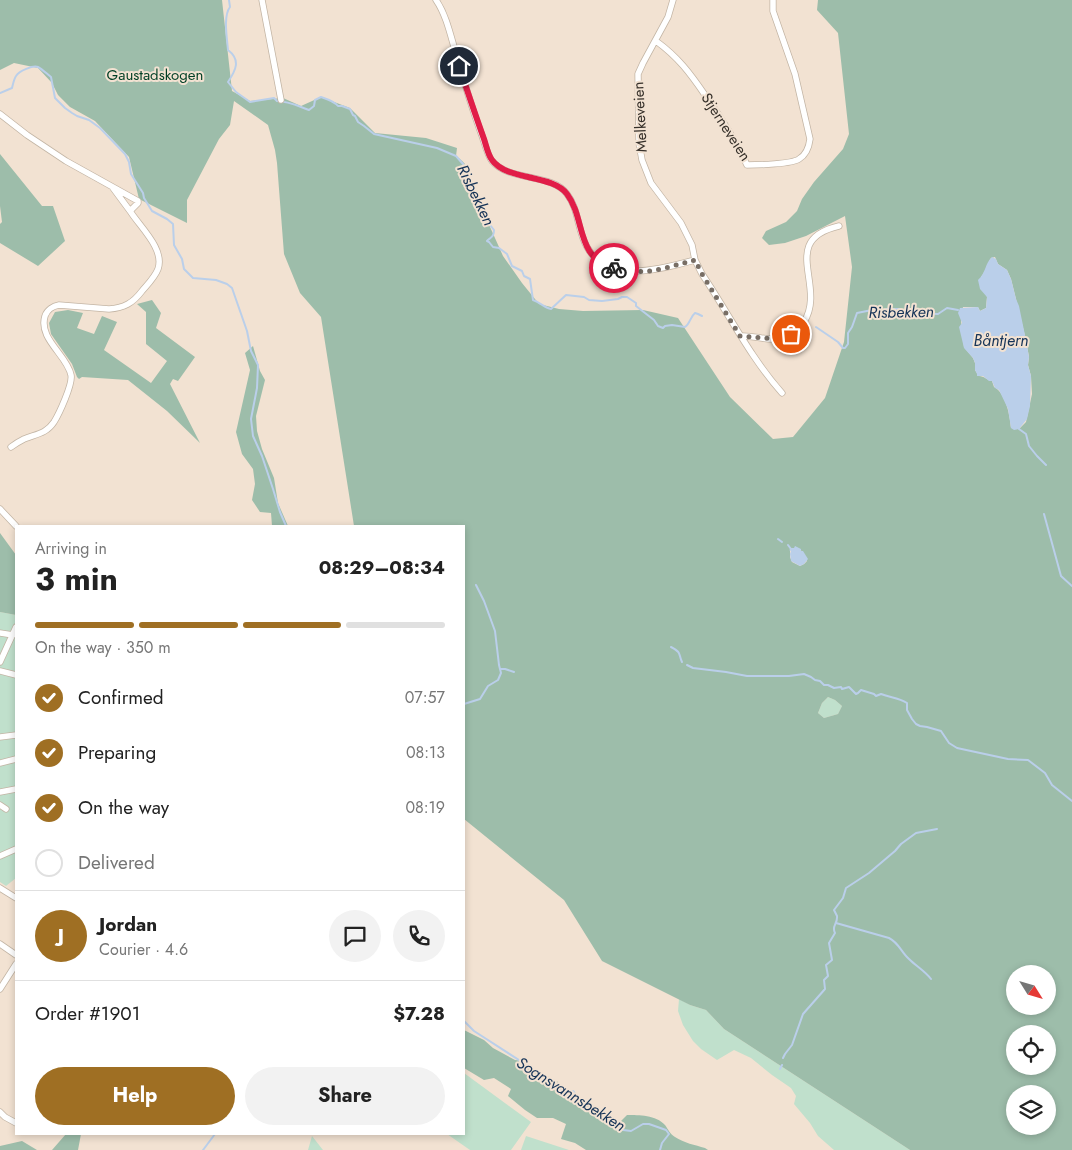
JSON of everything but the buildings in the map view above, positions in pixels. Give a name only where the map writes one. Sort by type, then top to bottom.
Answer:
[{"type":"street","points":[[262,0],[280,100]]},
{"type":"street","points":[[436,0],[444,16],[471,104],[491,160],[503,170],[547,182],[560,187],[567,193],[574,205],[587,247],[594,256],[608,266],[630,272],[660,269],[695,260]]},
{"type":"street","name":"Melkeveien","points":[[673,0],[668,17],[638,74],[638,143],[642,160],[651,183],[681,223],[692,245],[695,260],[702,274],[740,336],[782,393]]},
{"type":"street","name":"Stjerneveien","points":[[656,41],[674,54],[693,78],[732,135],[748,165],[796,161],[805,154],[810,139],[796,77],[773,11],[773,0]]},
{"type":"street","points":[[0,114],[32,139],[138,201],[130,212]]},
{"type":"street","points":[[11,447],[23,439],[44,432],[54,423],[69,390],[72,376],[46,335],[44,328],[43,324],[48,311],[55,306],[64,304],[109,309],[130,304],[158,271],[159,256],[155,245],[113,188]]},
{"type":"street","points":[[740,336],[777,339],[788,336],[799,328],[807,316],[810,306],[811,290],[806,260],[807,249],[814,238],[822,232],[840,226]]},
{"type":"street","points":[[0,509],[15,525]]},
{"type":"street","points":[[0,662],[15,629]]},
{"type":"street","points":[[0,633],[12,636]]},
{"type":"street","points":[[0,671],[15,675]]},
{"type":"street","points":[[0,737],[15,735]]},
{"type":"street","points":[[0,763],[15,759]]},
{"type":"street","points":[[0,792],[15,789]]},
{"type":"street","points":[[0,805],[6,810]]},
{"type":"street","points":[[0,855],[15,849]]},
{"type":"street","points":[[0,888],[15,897]]},
{"type":"street","points":[[0,944],[15,954]]},
{"type":"street","points":[[0,989],[15,966]]},
{"type":"street","points":[[0,1112],[15,1122]]},
{"type":"green space","name":"Gaustadskogen","points":[[0,0],[222,0],[232,91],[250,101],[283,98],[301,106],[321,97],[350,108],[375,133],[426,138],[457,148],[456,156],[467,167],[470,182],[503,256],[539,304],[559,309],[583,311],[643,310],[678,318],[730,397],[773,439],[793,437],[825,398],[844,342],[852,267],[845,216],[806,236],[785,243],[769,245],[762,238],[766,231],[786,222],[797,211],[802,199],[814,182],[843,149],[849,134],[838,33],[817,10],[818,0],[1072,0],[1072,1150],[910,1150],[724,1029],[706,1010],[690,1005],[602,961],[564,900],[465,820],[465,525],[354,525],[321,317],[300,293],[284,254],[277,163],[268,125],[234,101],[230,125],[219,139],[187,200],[187,223],[139,199],[129,157],[95,121],[70,107],[58,95],[52,83],[38,68],[14,63],[0,70]],"holes":[[[995,257],[998,264],[1007,270],[1011,279],[1029,357],[1028,365],[1032,394],[1026,422],[1019,429],[1011,428],[1002,394],[994,387],[992,381],[979,376],[975,370],[973,358],[964,347],[961,321],[963,307],[978,307],[980,311],[986,308],[987,297],[981,277],[991,258]],[[790,549],[802,551],[807,561],[804,564],[800,566],[792,562],[790,557]],[[828,697],[842,706],[838,714],[824,718],[818,713],[822,703]]]},
{"type":"green space","points":[[0,154],[42,206],[53,206],[65,241],[38,266],[0,243],[0,224],[2,222],[0,206]]},
{"type":"green space","points":[[152,300],[161,313],[156,328],[195,357],[178,381],[173,379],[170,384],[200,443],[167,411],[128,380],[82,377],[79,379],[72,364],[51,334],[49,323],[55,312],[68,310],[83,313],[77,328],[94,334],[102,316],[117,322],[104,350],[151,383],[167,361],[146,344],[146,312],[137,304]]},
{"type":"green space","points":[[253,346],[260,371],[265,380],[256,416],[257,431],[274,478],[278,503],[288,525],[272,525],[271,513],[260,512],[252,500],[255,484],[253,469],[242,454],[236,432],[250,370],[245,353]]},
{"type":"green space","points":[[0,533],[15,554],[15,615],[0,612]]},
{"type":"green space","points":[[0,612],[15,615],[15,879],[6,886],[0,882]]},
{"type":"green space","points":[[828,697],[842,706],[838,714],[824,718],[818,713],[822,703]]},
{"type":"green space","points":[[679,999],[706,1010],[724,1029],[910,1150],[834,1150],[818,1136],[794,1104],[796,1096],[791,1088],[751,1058],[734,1050],[717,1060],[701,1049],[693,1041],[683,1025],[678,1011]]},
{"type":"green space","points":[[465,1030],[515,1060],[525,1061],[534,1069],[558,1082],[558,1088],[578,1096],[591,1107],[619,1123],[627,1115],[652,1117],[665,1125],[678,1139],[708,1150],[586,1150],[575,1143],[561,1139],[566,1124],[553,1118],[537,1118],[508,1096],[511,1089],[494,1078],[484,1080],[465,1069]]},
{"type":"green space","points":[[465,1074],[531,1122],[511,1150],[470,1150],[448,1135],[465,1135]]},
{"type":"green space","points":[[65,1135],[81,1135],[78,1150],[52,1150]]},
{"type":"green space","points":[[312,1136],[323,1150],[308,1150]]},
{"type":"green space","points":[[526,1136],[569,1150],[521,1150]]},
{"type":"green space","points":[[22,1141],[37,1150],[0,1150],[0,1146]]},
{"type":"water","name":"Båntjern","points":[[992,257],[1007,270],[1011,279],[1019,306],[1029,357],[1028,365],[1031,376],[1030,406],[1027,419],[1019,429],[1014,430],[1011,428],[1008,409],[999,390],[995,388],[992,381],[983,376],[977,376],[975,363],[964,348],[959,327],[962,323],[958,313],[960,308],[978,307],[980,311],[986,308],[987,297],[980,289],[978,280]]},
{"type":"water","points":[[795,546],[803,551],[808,559],[800,566],[791,561],[791,551],[789,550]]},
{"type":"waterway","name":"Risbekken","points":[[229,0],[230,7],[226,21],[226,33],[228,50],[235,58],[236,65],[228,82],[236,92],[250,102],[274,98],[277,101],[309,110],[314,106],[315,100],[321,97],[332,101],[338,106],[350,109],[358,122],[374,134],[437,148],[456,156],[468,172],[470,185],[477,196],[483,216],[494,230],[493,236],[487,241],[493,247],[499,248],[507,254],[512,266],[522,271],[524,276],[530,279],[533,300],[551,309],[566,295],[602,301],[627,297],[636,303],[636,306],[654,320],[658,326],[663,328],[672,325],[685,327],[695,313],[702,316]]},
{"type":"waterway","name":"Sognsvannsbekken","points":[[0,93],[12,88],[18,74],[23,70],[38,67],[51,77],[55,98],[72,113],[89,120],[100,128],[125,154],[129,162],[131,174],[152,211],[173,224],[174,245],[182,259],[184,269],[193,278],[216,280],[232,288],[247,331],[251,351],[258,365],[257,388],[251,419],[253,436],[262,456],[286,525]]},
{"type":"waterway","name":"Risbekken","points":[[816,327],[845,348],[848,344],[848,333],[857,313],[872,310],[899,309],[908,313],[938,314],[947,308],[958,310]]},
{"type":"waterway","points":[[1019,429],[1026,434],[1029,446],[1046,465]]},
{"type":"waterway","points":[[1044,514],[1061,576],[1072,586]]},
{"type":"waterway","points":[[778,539],[782,542]]},
{"type":"waterway","points":[[788,545],[791,549]]},
{"type":"waterway","points":[[465,704],[480,699],[488,686],[498,680],[501,673],[495,631],[476,585]]},
{"type":"waterway","points":[[671,647],[678,652],[682,662]]},
{"type":"waterway","points":[[687,665],[693,668],[747,676],[804,674],[820,681],[824,685],[834,688],[841,687],[842,689],[849,687],[856,694],[861,690],[876,696],[881,694],[901,700],[907,703],[907,710],[916,724],[941,731],[949,743],[957,748],[1008,759],[1028,760],[1045,773],[1052,785],[1072,801]]},
{"type":"waterway","points":[[500,669],[514,672]]},
{"type":"waterway","points":[[783,1058],[792,1045],[803,1014],[825,989],[824,980],[828,976],[826,965],[832,960],[829,943],[835,933],[834,929],[837,919],[834,910],[843,898],[846,888],[869,873],[916,833],[937,829]]},
{"type":"waterway","points":[[836,923],[889,938],[931,979]]},
{"type":"waterway","name":"Sognsvannsbekken","points":[[465,1022],[474,1031],[536,1071],[562,1091],[573,1091],[578,1097],[601,1111],[623,1130],[631,1131],[643,1124],[649,1124],[666,1130],[669,1134],[662,1143],[660,1150]]},
{"type":"waterway","points":[[780,1069],[782,1065]]},
{"type":"waterway","points":[[203,1150],[214,1135]]},
{"type":"way so far","points":[[614,268],[630,272],[642,271],[660,269],[695,260],[740,336],[777,339],[791,334]]},
{"type":"route","points":[[459,66],[491,160],[503,170],[547,182],[560,187],[567,193],[574,205],[587,247],[600,261],[614,268]]}]
